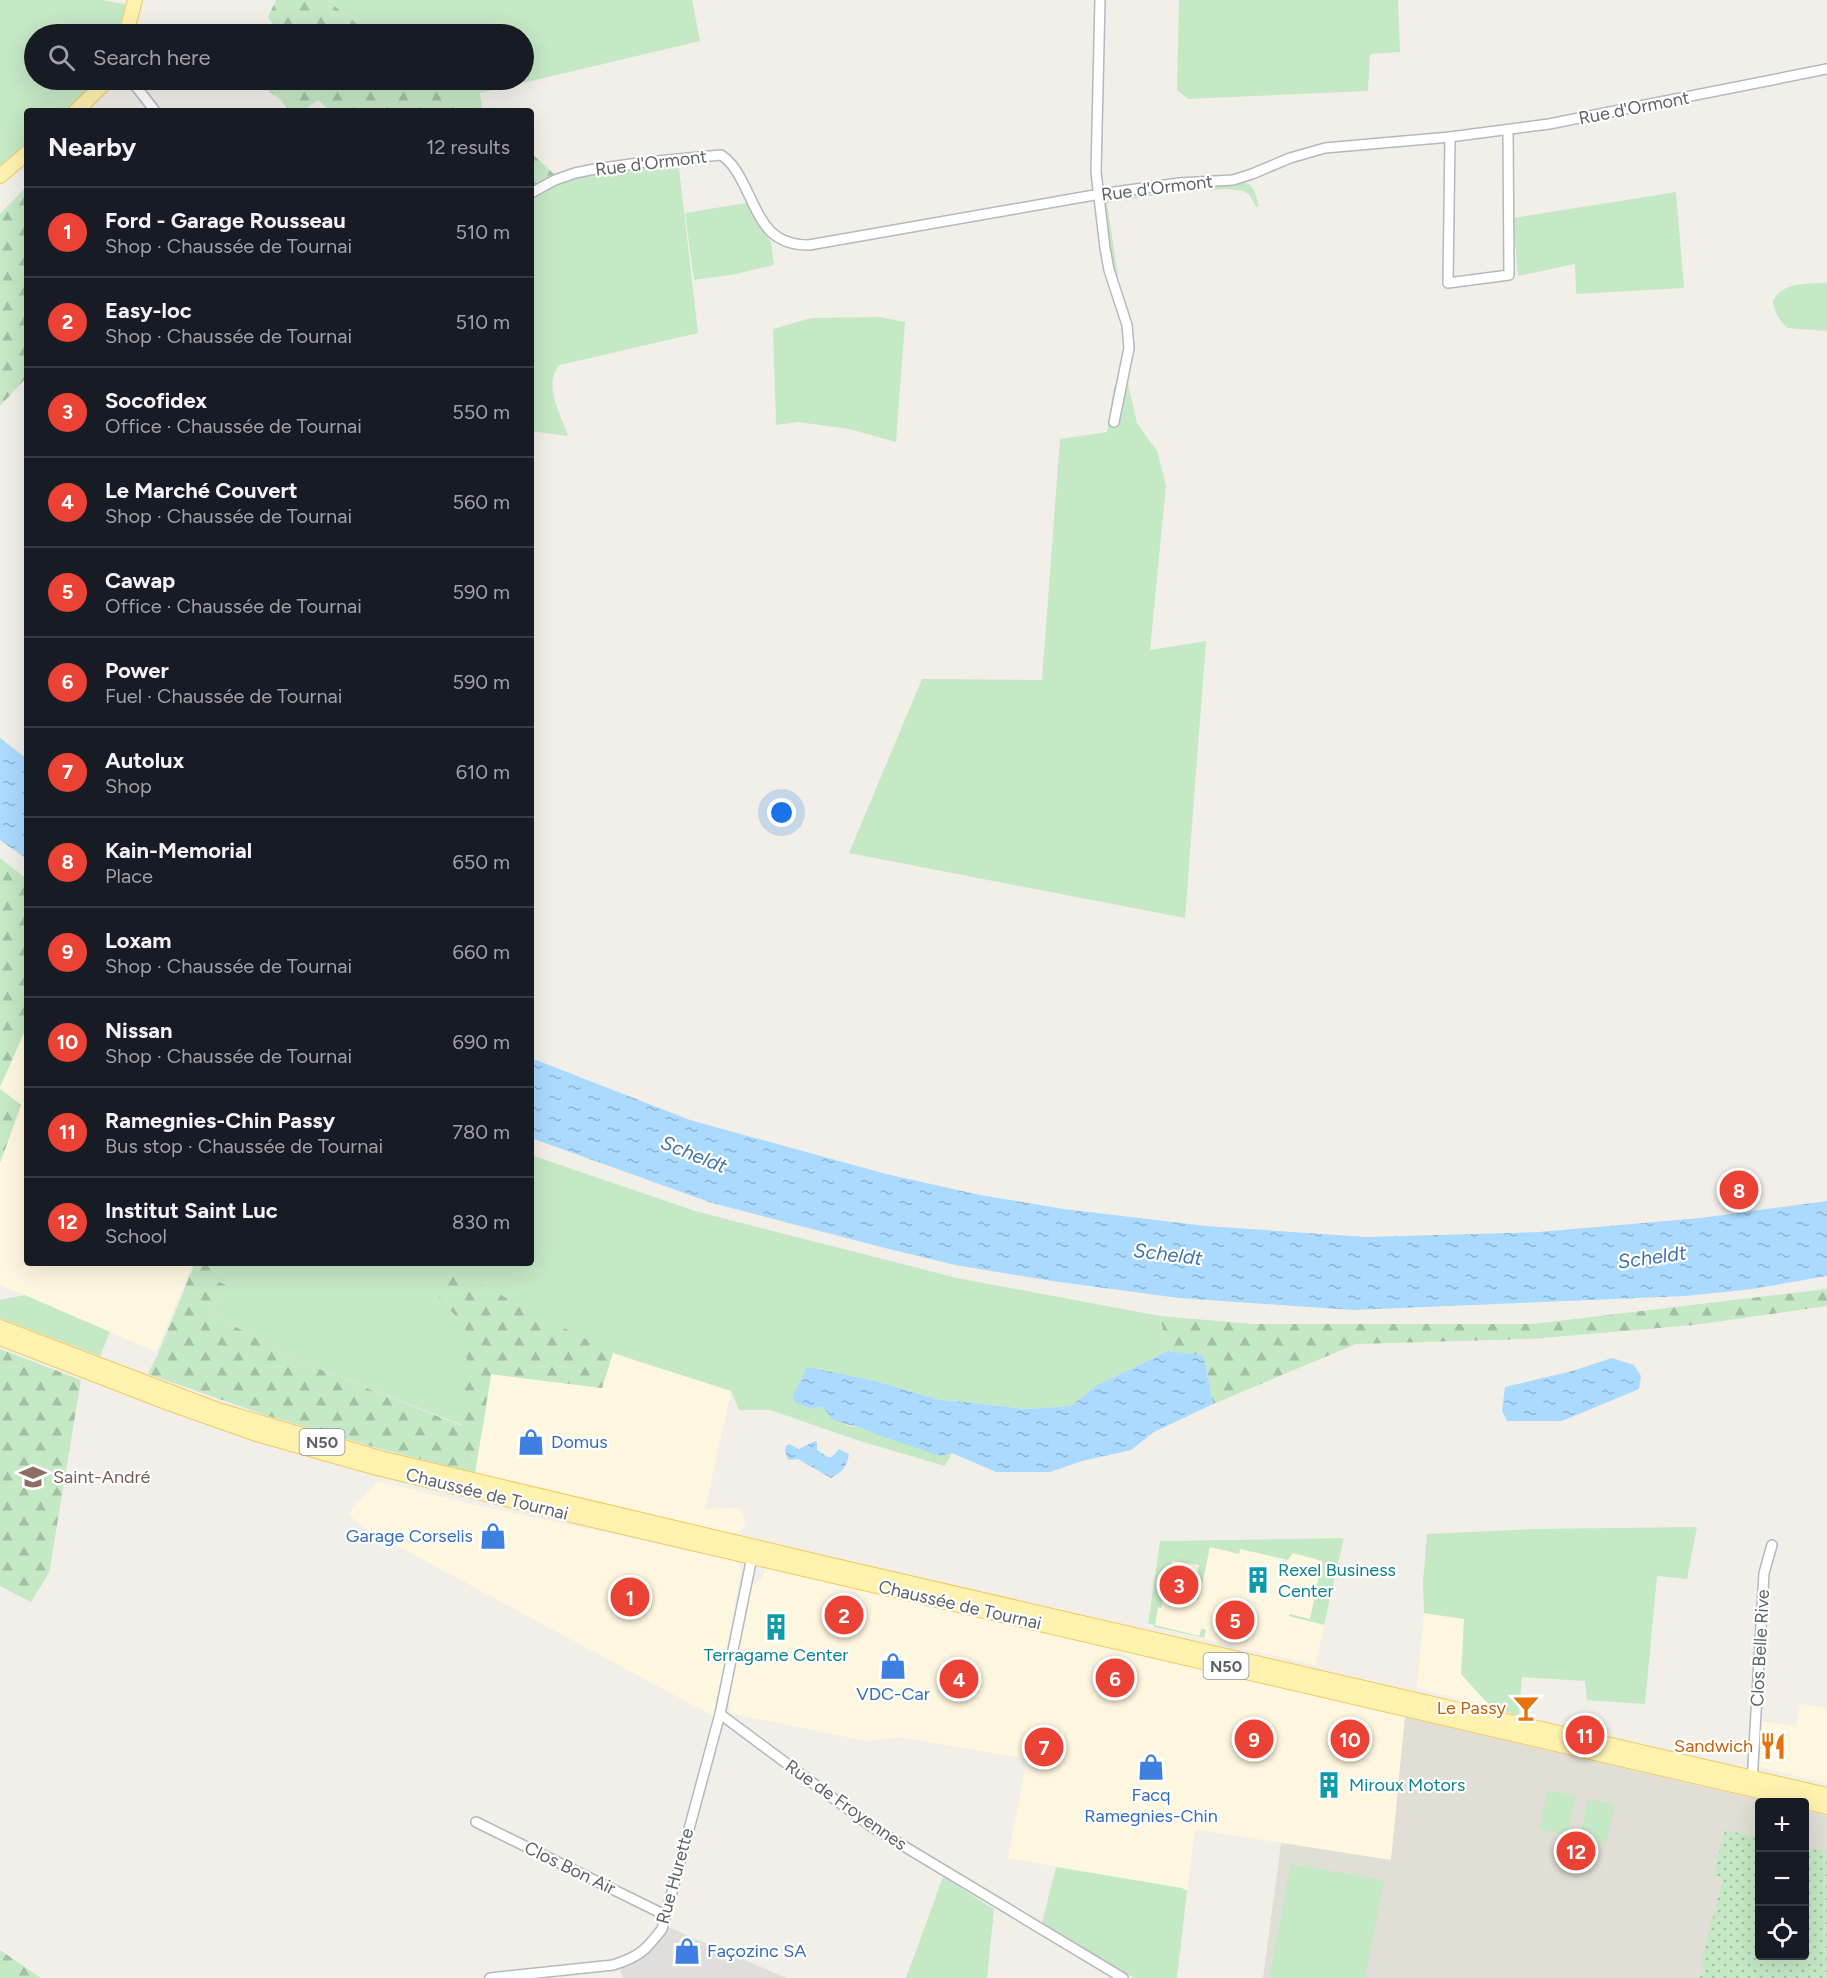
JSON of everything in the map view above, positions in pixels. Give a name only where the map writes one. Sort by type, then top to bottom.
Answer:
[{"type":"main road","points":[[129,24],[135,0]]},
{"type":"main road","points":[[79,108],[98,90]]},
{"type":"main road","points":[[0,176],[24,156]]},
{"type":"main road","name":"Chaussée de Tournai","points":[[0,1327],[218,1410],[321,1442],[753,1552]]},
{"type":"main road","name":"Chaussée de Tournai","points":[[0,1338],[256,1434],[377,1468],[753,1552],[1752,1783],[1827,1795]]},
{"type":"main road","name":"Chaussée de Tournai","points":[[1752,1783],[1827,1807]]},
{"type":"street","points":[[1100,0],[1096,172],[1109,270],[1127,324],[1129,348],[1114,422]]},
{"type":"street","name":"Rue d'Ormont","points":[[534,191],[555,180],[585,171],[646,162],[721,155],[737,172],[770,232],[779,240],[797,245],[809,245],[1100,194],[1179,183],[1233,180],[1290,158],[1325,148],[1508,130],[1599,115],[1827,69]]},
{"type":"street","points":[[139,90],[153,108]]},
{"type":"street","points":[[1450,136],[1448,283],[1509,275],[1508,130]]},
{"type":"street","name":"Clos Belle Rive","points":[[1752,1783],[1764,1573],[1772,1545]]},
{"type":"street","points":[[720,1714],[753,1552]]},
{"type":"street","name":"Rue Hurette","points":[[490,1978],[594,1968],[631,1960],[649,1947],[662,1929],[720,1714]]},
{"type":"street","name":"Rue de Froyennes","points":[[720,1714],[872,1827],[1123,1978]]},
{"type":"street","name":"Clos Bon Air","points":[[476,1822],[665,1915]]},
{"type":"shaded area","points":[[24,1033],[24,1266],[192,1266],[156,1352],[0,1285],[0,1163],[21,1105],[0,1087]]},
{"type":"shaded area","points":[[612,1353],[731,1391],[705,1509],[737,1508],[742,1512],[746,1524],[742,1531],[733,1534],[475,1473],[491,1374],[601,1387]]},
{"type":"shaded area","points":[[378,1481],[471,1504],[733,1560],[741,1571],[715,1717],[366,1529],[348,1514]]},
{"type":"shaded area","points":[[1344,1538],[1315,1665],[1148,1626],[1160,1541]]},
{"type":"shaded area","points":[[765,1568],[1405,1717],[1391,1860],[1195,1829],[1187,1891],[1182,1888],[1008,1858],[1027,1759],[900,1737],[867,1741],[730,1713],[728,1695],[750,1585],[762,1578]]},
{"type":"shaded area","points":[[1424,1613],[1464,1619],[1461,1674],[1490,1706],[1417,1688]]},
{"type":"shaded area","points":[[1800,1704],[1827,1708],[1827,1783],[1759,1767],[1762,1721],[1796,1726]]},
{"type":"shaded area","points":[[1405,1717],[1755,1799],[1755,1960],[1809,1960],[1809,1812],[1827,1816],[1827,1978],[1263,1978],[1281,1843],[1391,1860]]},
{"type":"shaded area","name":"Façozinc SA","points":[[666,1926],[786,1978],[623,1978],[620,1969],[643,1957],[656,1945]]},
{"type":"green space","points":[[0,0],[102,0],[129,5],[124,24],[24,24],[24,90],[92,90],[71,108],[24,108],[24,149],[0,169]]},
{"type":"green space","points":[[276,0],[327,0],[357,24],[273,24],[268,17]]},
{"type":"green space","points":[[327,0],[692,0],[700,41],[534,80],[534,24],[357,24]]},
{"type":"green space","points":[[1179,0],[1398,0],[1400,52],[1370,54],[1368,91],[1188,99],[1177,90]]},
{"type":"green space","points":[[267,90],[438,90],[467,108],[327,108],[318,100],[307,108],[287,108],[280,99]]},
{"type":"green space","points":[[438,90],[493,90],[480,93],[482,108],[468,108]]},
{"type":"green space","points":[[534,156],[555,175],[534,186]]},
{"type":"green space","points":[[678,159],[698,333],[560,365],[555,373],[553,390],[568,436],[534,431],[534,189],[555,175]]},
{"type":"green space","points":[[1244,182],[1253,188],[1259,206],[1256,207],[1249,194],[1227,189],[1170,193],[1107,203],[1118,276],[1113,277],[1104,201],[1106,199],[1170,188]]},
{"type":"green space","points":[[24,189],[24,380],[0,406],[0,214]]},
{"type":"green space","points":[[1676,192],[1684,288],[1576,294],[1575,264],[1518,276],[1513,218]]},
{"type":"green space","points":[[746,203],[771,242],[774,265],[736,274],[694,280],[685,213]]},
{"type":"green space","points":[[1827,283],[1827,331],[1787,328],[1774,309],[1773,301],[1777,295],[1797,285]]},
{"type":"green space","points":[[880,317],[905,322],[896,442],[849,429],[798,422],[776,425],[773,329],[811,318]]},
{"type":"green space","points":[[1128,384],[1137,423],[1157,451],[1166,485],[1150,650],[1206,641],[1185,918],[849,853],[922,679],[1042,680],[1060,439],[1107,432],[1114,386]]},
{"type":"green space","points":[[0,858],[24,877],[24,1033],[0,1087]]},
{"type":"green space","points":[[0,1089],[21,1105],[0,1163]]},
{"type":"green space","points":[[534,1156],[695,1211],[957,1278],[1160,1316],[1168,1351],[1097,1385],[1071,1406],[1026,1409],[937,1399],[875,1381],[811,1409],[820,1407],[848,1426],[952,1453],[945,1466],[860,1441],[770,1410],[739,1410],[731,1391],[613,1353],[602,1388],[491,1374],[482,1433],[292,1358],[209,1312],[226,1285],[215,1280],[222,1266],[534,1266]]},
{"type":"green space","points":[[194,1266],[222,1266],[215,1280],[226,1285],[209,1312],[292,1358],[462,1426],[467,1365],[465,1327],[439,1297],[446,1284],[457,1272],[612,1353],[602,1388],[491,1374],[475,1473],[381,1449],[265,1415],[148,1374]]},
{"type":"green space","points":[[1827,1289],[1827,1306],[1694,1325],[1530,1339],[1356,1344],[1213,1404],[1206,1365],[1202,1356],[1168,1351],[1160,1316],[1252,1324],[1533,1324]]},
{"type":"green space","points":[[25,1295],[110,1332],[100,1356],[0,1318],[0,1300]]},
{"type":"green space","name":"Saint-André","points":[[0,1349],[81,1380],[49,1573],[31,1602],[0,1586]]},
{"type":"green space","points":[[1697,1527],[1687,1579],[1657,1576],[1645,1704],[1587,1700],[1585,1681],[1522,1677],[1519,1716],[1490,1706],[1461,1674],[1464,1619],[1424,1613],[1423,1582],[1427,1534],[1535,1529]]},
{"type":"green space","points":[[1344,1538],[1324,1625],[1289,1616],[1290,1614],[1310,1619],[1322,1561],[1293,1553],[1288,1560],[1240,1549],[1239,1554],[1210,1547],[1199,1599],[1193,1598],[1199,1565],[1172,1561],[1155,1625],[1199,1636],[1202,1628],[1206,1630],[1204,1638],[1148,1624],[1160,1541]]},
{"type":"green space","points":[[1549,1790],[1574,1795],[1576,1799],[1564,1835],[1539,1829]]},
{"type":"green space","points":[[1588,1800],[1615,1805],[1605,1846],[1579,1839]]},
{"type":"green space","points":[[1725,1830],[1755,1837],[1755,1960],[1809,1960],[1809,1848],[1827,1852],[1827,1978],[1699,1978],[1704,1973],[1702,1958],[1723,1879],[1713,1876]]},
{"type":"green space","points":[[1291,1864],[1384,1880],[1365,1978],[1269,1978]]},
{"type":"green space","points":[[1056,1867],[1182,1888],[1187,1891],[1177,1978],[1134,1978],[1042,1923]]},
{"type":"green space","points":[[943,1877],[994,1909],[987,1978],[906,1978]]},
{"type":"green space","points":[[0,1950],[41,1978],[0,1978]]},
{"type":"water","points":[[0,738],[24,757],[24,857],[0,840]]},
{"type":"water","name":"Scheldt","points":[[534,1059],[690,1120],[886,1174],[980,1195],[1064,1209],[1206,1226],[1366,1237],[1539,1232],[1700,1218],[1827,1201],[1827,1276],[1752,1289],[1686,1296],[1353,1310],[1179,1298],[955,1265],[712,1203],[534,1139]]},
{"type":"water","points":[[1168,1351],[1202,1355],[1213,1404],[1154,1432],[1131,1450],[1082,1461],[1050,1472],[996,1472],[952,1453],[940,1456],[831,1419],[828,1413],[820,1407],[811,1409],[794,1402],[793,1396],[807,1367],[875,1381],[937,1399],[1026,1409],[1071,1406],[1097,1385]]},
{"type":"water","points":[[1612,1358],[1634,1365],[1641,1376],[1639,1389],[1562,1421],[1507,1421],[1502,1411],[1505,1387],[1572,1371]]},
{"type":"water","points":[[815,1441],[817,1450],[828,1457],[832,1457],[839,1449],[849,1454],[843,1469],[831,1478],[798,1459],[788,1460],[786,1446],[789,1444],[799,1449]]},
{"type":"place","name":"Kain-Memorial","points":[[1739,1190]]},
{"type":"place","name":"Domus","points":[[531,1442]]},
{"type":"place","name":"Saint-André","points":[[33,1477]]},
{"type":"place","name":"Garage Corselis","points":[[493,1536]]},
{"type":"place","name":"Rexel Business Center","points":[[1258,1580]]},
{"type":"place","name":"Socofidex","points":[[1179,1585]]},
{"type":"place","name":"Ford - Garage Rousseau","points":[[630,1597]]},
{"type":"place","name":"Easy-loc","points":[[844,1615]]},
{"type":"place","name":"Cawap","points":[[1235,1620]]},
{"type":"place","name":"Terragame Center","points":[[776,1627]]},
{"type":"place","name":"VDC-Car","points":[[893,1666]]},
{"type":"place","name":"Power","points":[[1115,1678]]},
{"type":"place","name":"Le Marché Couvert","points":[[959,1679]]},
{"type":"place","name":"Le Passy","points":[[1526,1708]]},
{"type":"place","name":"Ramegnies-Chin Passy","points":[[1585,1735]]},
{"type":"place","name":"Loxam","points":[[1254,1739]]},
{"type":"place","name":"Nissan","points":[[1350,1739]]},
{"type":"place","name":"Sandwich","points":[[1773,1746]]},
{"type":"place","name":"Autolux","points":[[1044,1747]]},
{"type":"place","name":"Facq Ramegnies-Chin","points":[[1151,1767]]},
{"type":"place","name":"Miroux Motors","points":[[1329,1785]]},
{"type":"place","name":"Institut Saint Luc","points":[[1576,1851]]},
{"type":"place","name":"Façozinc SA","points":[[687,1951]]}]
